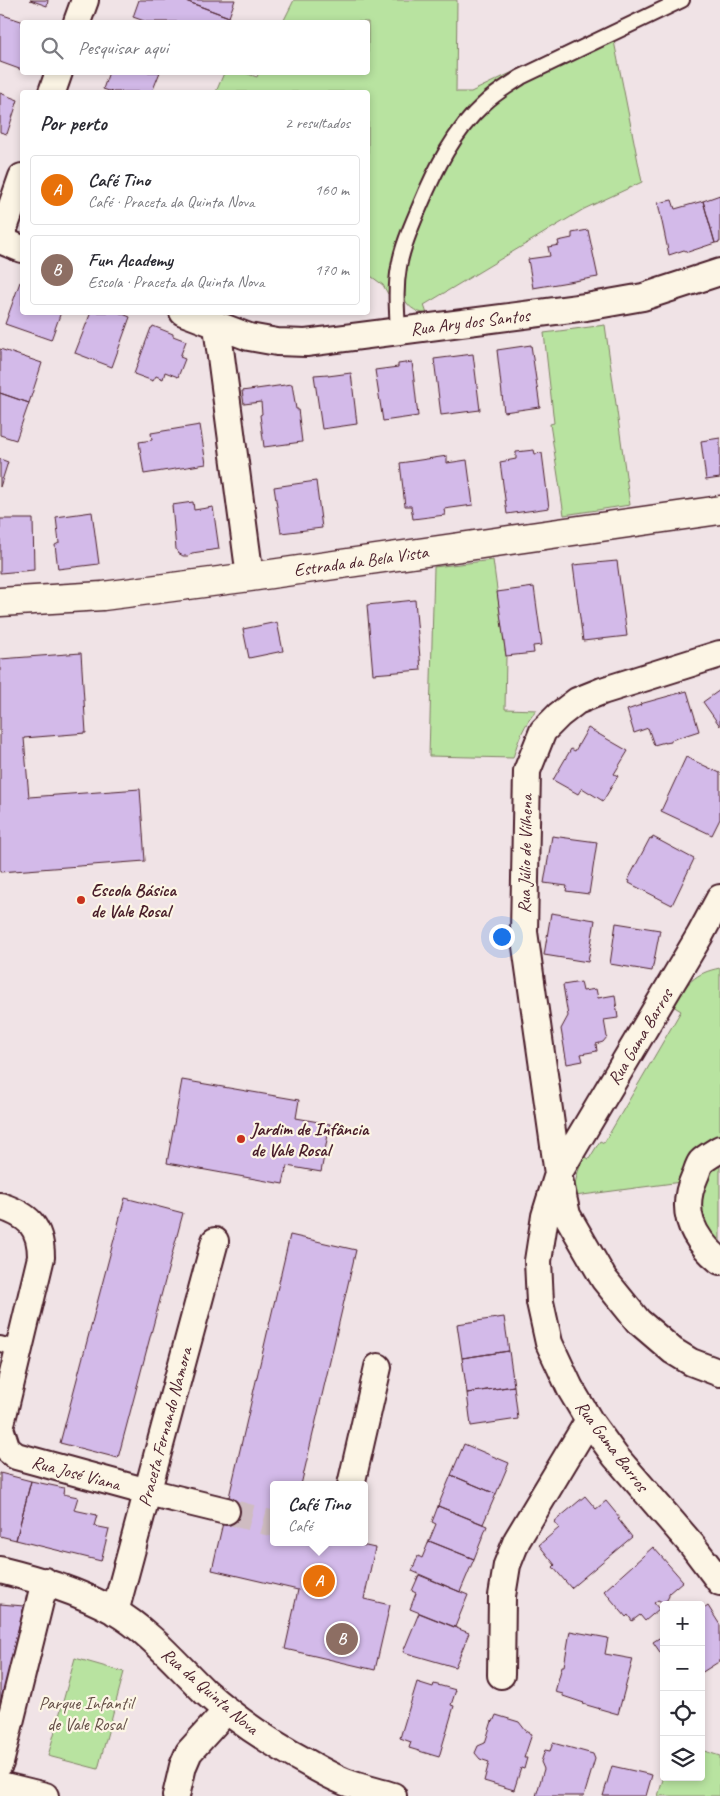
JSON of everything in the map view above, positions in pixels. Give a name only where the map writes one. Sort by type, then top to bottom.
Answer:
[{"type":"street","points":[[78,20],[85,0]]},
{"type":"street","points":[[53,90],[58,75]]},
{"type":"street","points":[[20,183],[0,240],[20,248]]},
{"type":"street","name":"Rua Ary dos Santos","points":[[190,315],[249,337],[277,342],[306,343],[586,307],[643,297],[720,272]]},
{"type":"street","points":[[217,326],[250,577]]},
{"type":"street","name":"Estrada da Bela Vista","points":[[0,602],[103,596],[720,510]]},
{"type":"street","name":"Rua Júlio de Vilhena","points":[[558,1174],[524,932],[527,771],[543,731],[577,701],[602,691],[720,654]]},
{"type":"street","name":"Rua Gama Barros","points":[[717,1569],[615,1456],[588,1420],[570,1388],[549,1343],[540,1302],[538,1261],[546,1216],[558,1174],[710,939],[720,898]]},
{"type":"street","points":[[720,1149],[701,1162],[691,1185],[688,1209],[693,1231],[707,1250],[720,1261]]},
{"type":"street","points":[[558,1174],[567,1215],[594,1262],[618,1297],[638,1321],[673,1351],[691,1362],[720,1372]]},
{"type":"street","name":"Rua José Viana","points":[[0,1206],[26,1218],[36,1229],[41,1241],[41,1257],[10,1347],[0,1428],[7,1449],[16,1456],[226,1511]]},
{"type":"street","name":"Praceta Fernando Namora","points":[[115,1612],[214,1241]]},
{"type":"street","points":[[352,1481],[378,1367]]},
{"type":"street","points":[[501,1675],[502,1596],[507,1565],[517,1540],[588,1420]]},
{"type":"street","name":"Rua da Quinta Nova","points":[[0,1570],[45,1581],[82,1595],[115,1612],[161,1648],[206,1692],[260,1735],[344,1789],[393,1796]]},
{"type":"street","points":[[0,1763],[45,1581]]},
{"type":"street","points":[[176,1796],[183,1766],[189,1752],[227,1710]]},
{"type":"street","points":[[0,1785],[45,1796]]},
{"type":"lane","points":[[398,332],[396,294],[399,265],[411,226],[433,175],[448,147],[482,105],[498,92],[521,78],[682,0]]},
{"type":"green space","points":[[294,0],[457,0],[456,92],[471,92],[611,25],[611,27],[514,75],[440,150],[424,179],[407,219],[391,271],[388,294],[383,285],[370,275],[370,90],[217,90],[223,75],[251,75],[257,77],[258,75],[370,75],[370,20],[284,20]]},
{"type":"green space","points":[[614,41],[642,182],[584,209],[424,305],[427,314],[411,308],[404,298],[403,279],[413,241],[438,180],[468,132],[488,109],[509,93],[604,43]]},
{"type":"green space","points":[[605,325],[630,505],[564,515],[550,424],[554,423],[544,333]]},
{"type":"green space","points":[[493,560],[506,656],[505,709],[537,710],[522,732],[513,758],[429,756],[434,567]]},
{"type":"green space","points":[[720,968],[720,1138],[681,1182],[575,1196],[577,1176],[584,1157],[589,1159],[600,1141],[604,1143],[681,1011],[673,1006],[678,998],[697,976]]},
{"type":"green space","points":[[720,1155],[720,1254],[694,1217],[704,1169]]},
{"type":"green space","name":"Parque Infantil de Vale Rosal","points":[[75,1658],[124,1672],[98,1769],[48,1756]]},
{"type":"green space","points":[[705,1751],[720,1756],[720,1796],[658,1796],[662,1781],[705,1781]]},
{"type":"building","points":[[30,0],[48,0],[47,6]]},
{"type":"building","points":[[139,0],[183,0],[229,17],[228,20],[141,20],[133,17]]},
{"type":"building","points":[[183,0],[235,0],[229,17]]},
{"type":"building","points":[[0,14],[20,21],[20,69],[0,62]]},
{"type":"building","points":[[108,75],[159,75],[153,90],[103,89]]},
{"type":"building","points":[[0,93],[18,100],[7,134],[0,132]]},
{"type":"building","points":[[720,195],[720,242],[715,243],[703,201]]},
{"type":"building","points":[[672,200],[675,209],[703,201],[715,243],[688,252],[684,250],[669,255],[658,203]]},
{"type":"building","points":[[588,230],[598,277],[533,288],[528,259],[550,256],[548,247],[559,245],[558,241],[572,238],[572,233]]},
{"type":"building","points":[[20,282],[20,315],[60,315],[51,340],[5,324]]},
{"type":"building","points":[[90,315],[125,315],[130,317],[112,367],[75,353]]},
{"type":"building","points":[[153,326],[186,341],[180,357],[185,359],[178,377],[165,372],[163,379],[156,376],[153,381],[134,374]]},
{"type":"building","points":[[531,345],[540,407],[504,412],[497,350]]},
{"type":"building","points":[[0,349],[42,363],[29,403],[0,393]]},
{"type":"building","points":[[473,354],[480,410],[441,415],[434,359]]},
{"type":"building","points":[[412,362],[418,416],[383,421],[375,370],[398,367],[398,364]]},
{"type":"building","points":[[351,373],[357,424],[322,429],[314,375],[328,374],[328,376]]},
{"type":"building","points":[[292,384],[296,409],[298,409],[302,442],[264,447],[260,415],[262,414],[261,402],[244,404],[242,391]]},
{"type":"building","points":[[0,393],[29,403],[16,440],[0,435]]},
{"type":"building","points":[[200,425],[206,464],[144,474],[139,442],[152,440],[151,433]]},
{"type":"building","points":[[720,438],[720,478],[706,480],[701,441]]},
{"type":"building","points":[[534,450],[535,454],[542,453],[549,508],[507,514],[500,462],[516,459],[516,452]]},
{"type":"building","points":[[447,456],[447,463],[467,460],[473,505],[444,509],[445,515],[413,519],[411,506],[405,506],[400,463]]},
{"type":"building","points":[[0,459],[8,462],[0,487]]},
{"type":"building","points":[[316,481],[322,528],[281,533],[274,487]]},
{"type":"building","points":[[193,502],[194,510],[213,507],[219,549],[183,556],[176,549],[172,505]]},
{"type":"building","points":[[92,512],[99,564],[58,569],[55,545],[59,543],[56,517]]},
{"type":"building","points":[[0,519],[33,519],[34,570],[0,573]]},
{"type":"building","points":[[617,561],[627,636],[583,641],[573,565]]},
{"type":"building","points":[[534,587],[542,645],[533,646],[534,653],[506,656],[497,592]]},
{"type":"building","points":[[415,600],[421,670],[373,674],[367,605]]},
{"type":"building","points":[[277,622],[283,651],[249,658],[243,629]]},
{"type":"building","points":[[81,653],[86,733],[24,738],[29,797],[140,789],[145,861],[0,872],[0,659]]},
{"type":"building","points":[[720,690],[720,726],[703,702]]},
{"type":"building","points":[[687,691],[699,731],[671,740],[671,742],[654,745],[648,728],[634,733],[627,710],[640,704]]},
{"type":"building","points":[[588,728],[628,751],[614,774],[618,776],[603,801],[582,788],[578,794],[553,780],[571,749],[575,751]]},
{"type":"building","points":[[686,757],[720,773],[720,819],[712,835],[661,811]]},
{"type":"building","points":[[552,836],[597,842],[589,894],[566,891],[567,886],[544,883]]},
{"type":"building","points":[[653,837],[694,859],[672,905],[629,883],[630,881],[628,880],[650,838],[652,839]]},
{"type":"building","points":[[551,913],[595,920],[588,962],[544,955]]},
{"type":"building","points":[[616,923],[660,930],[652,971],[610,964]]},
{"type":"building","points":[[581,982],[583,991],[596,989],[598,998],[615,995],[618,1018],[604,1020],[607,1037],[603,1042],[596,1044],[597,1051],[581,1054],[583,1061],[567,1064],[561,1029],[568,1016],[563,985]]},
{"type":"building","points":[[182,1080],[299,1100],[296,1118],[330,1124],[321,1172],[287,1166],[283,1184],[167,1163]]},
{"type":"building","points":[[125,1198],[183,1213],[118,1458],[60,1443]]},
{"type":"building","points":[[290,1235],[356,1250],[302,1481],[270,1481],[270,1546],[366,1546],[375,1548],[364,1599],[390,1605],[375,1670],[285,1649],[298,1590],[212,1570]]},
{"type":"building","points":[[504,1317],[509,1351],[462,1358],[457,1324]]},
{"type":"building","points":[[509,1351],[514,1386],[467,1393],[462,1358]]},
{"type":"building","points":[[514,1386],[518,1419],[471,1426],[467,1393]]},
{"type":"building","points":[[464,1444],[509,1463],[496,1494],[451,1475]]},
{"type":"building","points":[[0,1473],[31,1481],[16,1540],[0,1536]]},
{"type":"building","points":[[451,1475],[496,1494],[483,1524],[438,1506]]},
{"type":"building","points":[[31,1481],[64,1488],[63,1494],[78,1497],[74,1510],[97,1515],[94,1526],[109,1529],[101,1561],[16,1540]]},
{"type":"building","points":[[585,1496],[596,1509],[606,1501],[632,1537],[571,1588],[553,1567],[555,1565],[539,1545],[559,1528],[554,1522]]},
{"type":"building","points":[[438,1506],[487,1526],[474,1559],[429,1541],[436,1524],[432,1522]]},
{"type":"building","points":[[429,1541],[474,1559],[460,1592],[412,1571],[418,1556],[422,1558]]},
{"type":"building","points":[[653,1547],[683,1581],[669,1593],[667,1600],[658,1600],[654,1603],[659,1609],[645,1621],[640,1615],[632,1621],[628,1615],[626,1617],[604,1591]]},
{"type":"building","points":[[419,1575],[468,1595],[455,1627],[410,1609],[416,1593],[412,1591]]},
{"type":"building","points":[[0,1604],[24,1606],[0,1706]]},
{"type":"building","points":[[708,1606],[720,1625],[720,1661],[705,1670],[705,1646],[705,1608]]},
{"type":"building","points":[[419,1613],[469,1633],[455,1667],[403,1652]]},
{"type":"building","points":[[570,1631],[608,1638],[605,1654],[633,1659],[618,1714],[583,1704],[555,1692],[562,1666],[564,1666]]},
{"type":"building","points":[[660,1638],[660,1652],[653,1642]]},
{"type":"building","points":[[417,1682],[433,1687],[434,1684],[456,1690],[451,1705],[454,1706],[439,1757],[409,1748],[411,1742],[400,1738]]},
{"type":"building","points":[[496,1715],[519,1722],[526,1731],[532,1734],[524,1758],[527,1758],[524,1769],[521,1768],[514,1790],[484,1781],[489,1762],[480,1759],[475,1753],[478,1746],[485,1743],[492,1721]]},
{"type":"building","points":[[553,1743],[593,1754],[595,1759],[584,1796],[536,1796],[544,1769],[541,1762],[545,1750],[550,1751]]},
{"type":"building","points":[[612,1766],[652,1775],[646,1796],[603,1796]]},
{"type":"tunnel","points":[[226,1511],[270,1523]]},
{"type":"place","name":"Escola Básica de Vale Rosal","points":[[81,900]]},
{"type":"place","name":"Jardim de Infância de Vale Rosal","points":[[241,1139]]},
{"type":"place","name":"Café Tino","points":[[319,1581]]},
{"type":"place","name":"Fun Academy","points":[[342,1639]]}]
